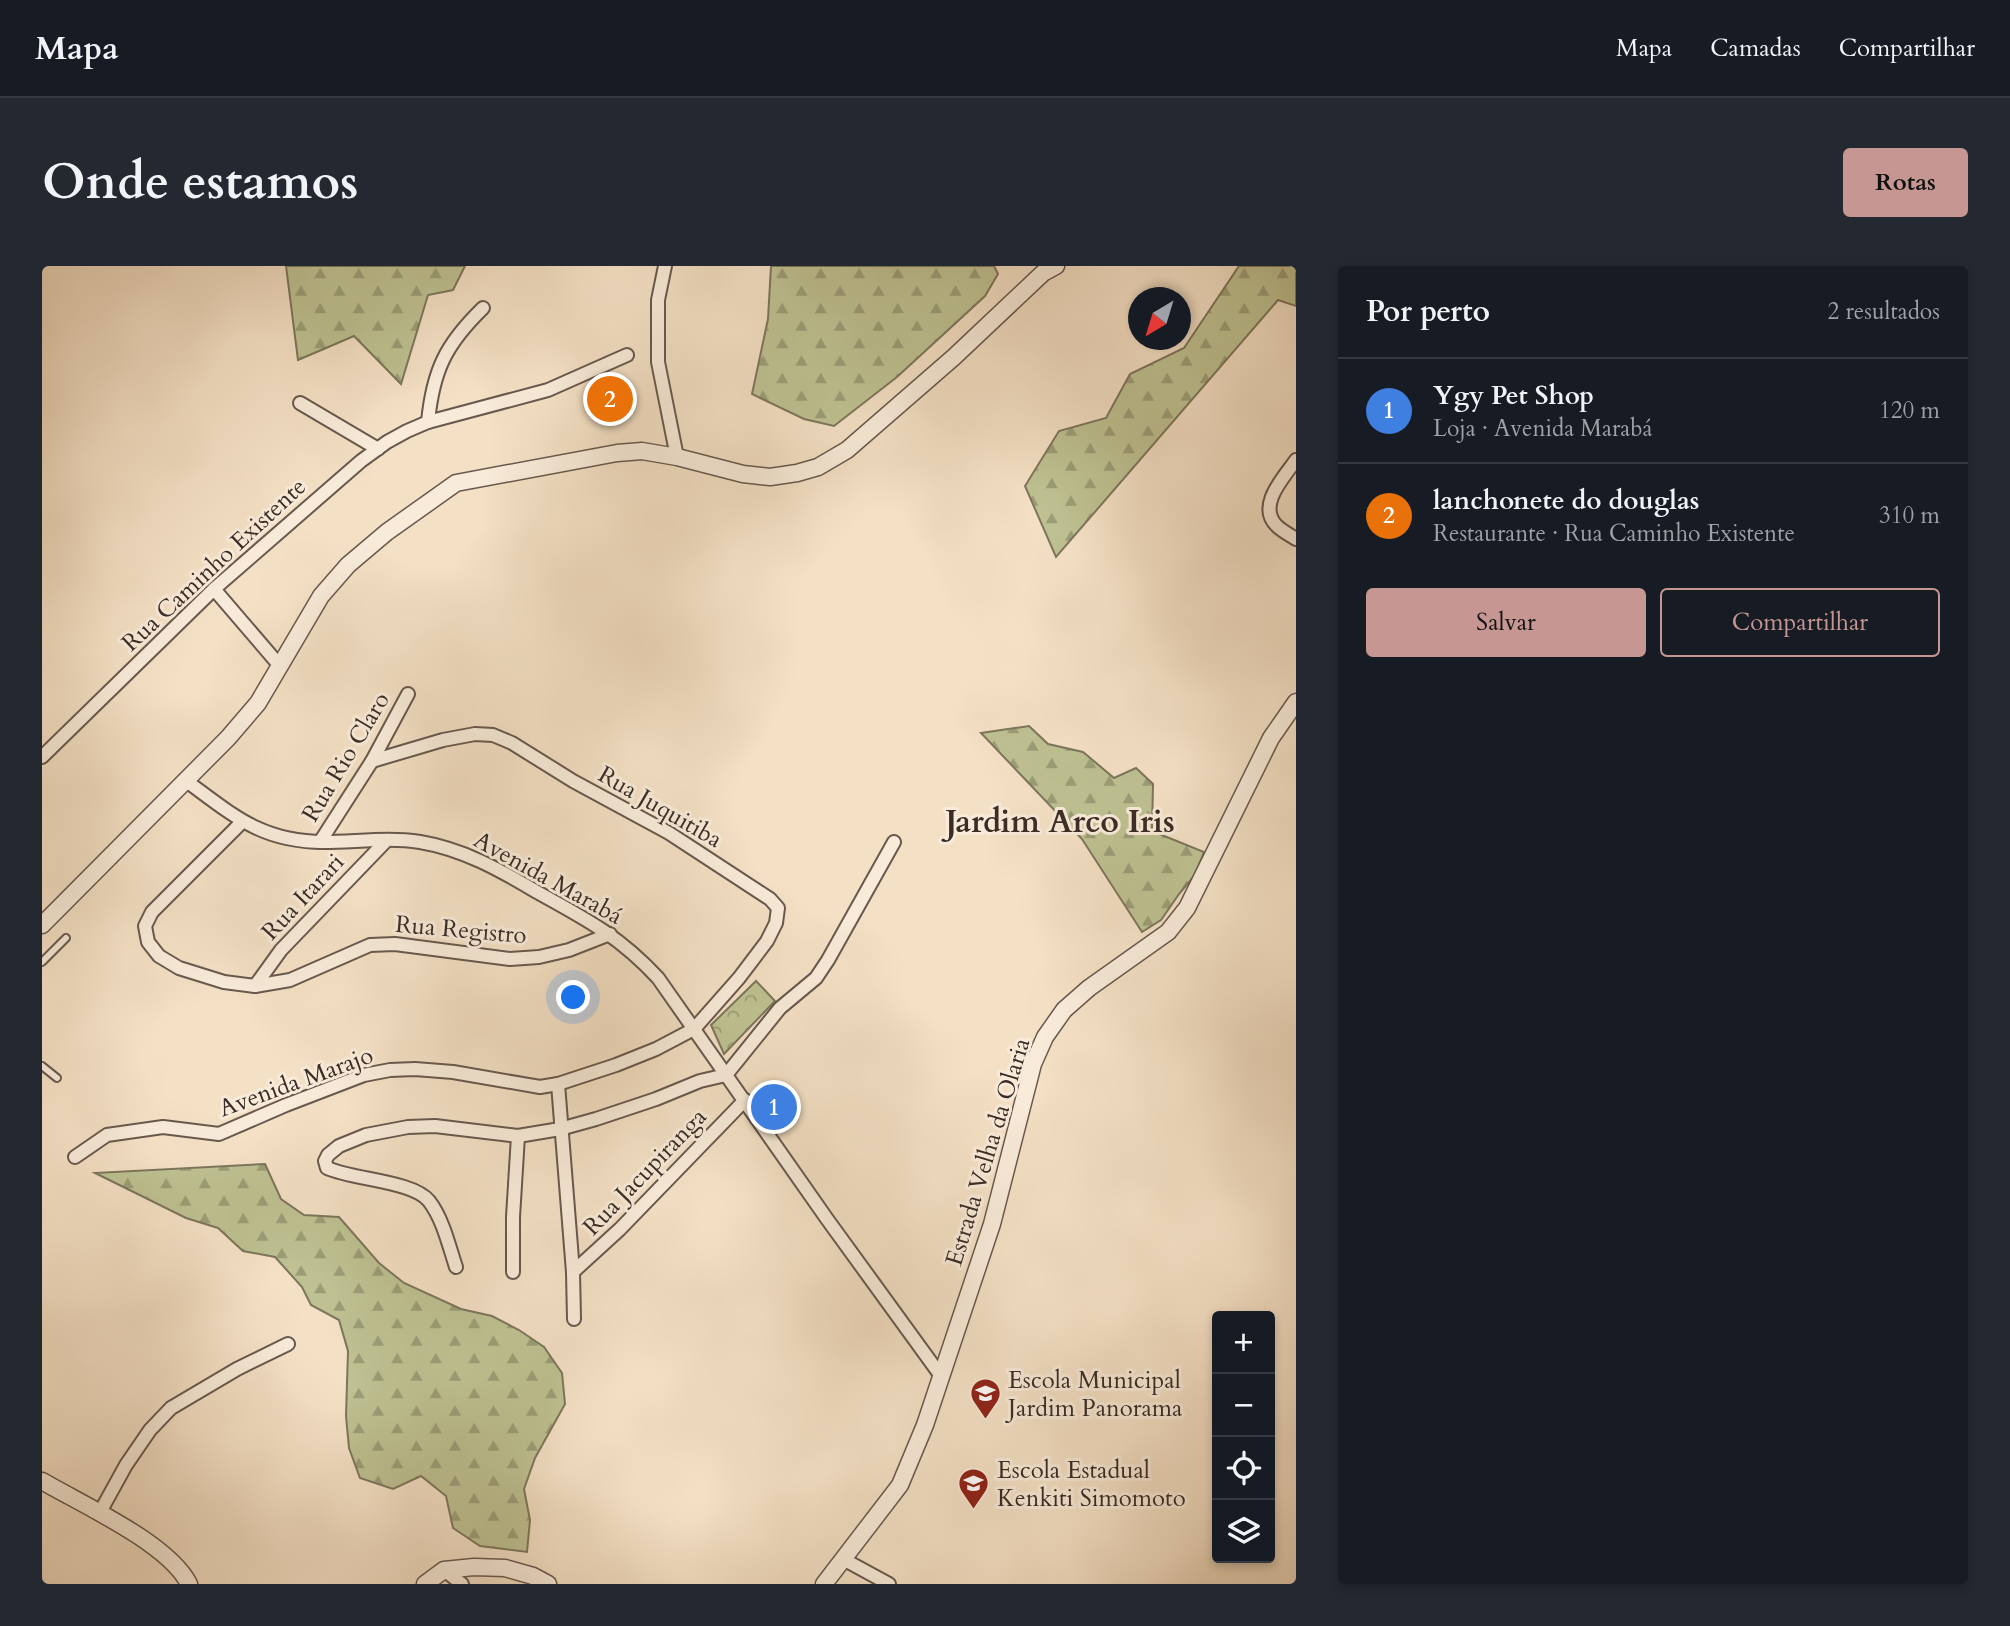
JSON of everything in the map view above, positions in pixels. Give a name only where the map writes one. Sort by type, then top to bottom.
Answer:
[{"type":"street","points":[[665,266],[657,300],[658,362],[677,457]]},
{"type":"street","points":[[42,925],[228,738],[258,703],[321,596],[348,565],[387,532],[456,483],[617,453],[642,451],[743,474],[770,477],[818,467],[847,450],[954,357],[1043,273],[1056,266]]},
{"type":"street","points":[[428,422],[433,386],[448,347],[461,328],[483,307]]},
{"type":"street","name":"Rua Caminho Existente","points":[[42,757],[214,589],[378,449],[407,430],[428,422],[548,390],[627,355]]},
{"type":"street","points":[[300,403],[378,449]]},
{"type":"street","points":[[1296,460],[1270,501],[1272,520],[1296,539]]},
{"type":"street","points":[[214,589],[280,666]]},
{"type":"street","name":"Rua Rio Claro","points":[[320,842],[372,761],[408,694]]},
{"type":"street","name":"Estrada Velha da Olaria","points":[[824,1584],[900,1485],[925,1425],[992,1224],[1033,1064],[1045,1037],[1064,1010],[1089,988],[1168,932],[1187,908],[1271,738],[1296,702]]},
{"type":"street","name":"Rua Juquitiba","points":[[372,761],[443,740],[475,734],[493,735],[512,743],[573,781],[670,833],[770,899],[778,908],[778,916],[767,941],[694,1029]]},
{"type":"street","name":"Avenida Marabá","points":[[186,780],[242,822],[271,835],[320,842],[418,842],[448,848],[486,863],[610,934],[635,953],[658,978],[941,1376]]},
{"type":"street","name":"Rua Registro","points":[[242,822],[152,912],[145,926],[148,942],[159,956],[179,968],[224,982],[255,986],[290,980],[370,945],[395,944],[510,959],[539,957],[569,950],[610,934]]},
{"type":"street","name":"Rua Itarari","points":[[255,986],[281,950],[386,841]]},
{"type":"street","points":[[456,1267],[439,1219],[428,1200],[413,1189],[360,1179],[327,1168],[325,1161],[328,1155],[339,1146],[366,1135],[408,1127],[435,1126],[518,1136],[561,1129],[656,1099],[700,1081],[726,1075],[780,1008],[816,978],[894,842]]},
{"type":"street","name":"Avenida Marajo","points":[[75,1157],[107,1135],[163,1127],[219,1134],[365,1075],[390,1070],[453,1072],[540,1087],[558,1084],[656,1049],[694,1029]]},
{"type":"street","points":[[558,1084],[573,1272],[574,1319]]},
{"type":"street","name":"Rua Jacupiranga","points":[[573,1272],[620,1229],[745,1100]]},
{"type":"street","points":[[513,1272],[518,1136]]},
{"type":"street","points":[[99,1514],[126,1465],[150,1430],[171,1408],[225,1376],[288,1344]]},
{"type":"street","points":[[42,1481],[166,1554],[183,1572],[189,1584]]},
{"type":"street","points":[[843,1559],[889,1584]]},
{"type":"street","points":[[425,1584],[444,1570],[474,1567],[505,1568],[533,1576],[548,1584]]},
{"type":"street","points":[[444,1570],[462,1584]]},
{"type":"lane","points":[[42,962],[66,938]]},
{"type":"lane","points":[[42,1066],[57,1078]]},
{"type":"green space","points":[[286,266],[465,266],[453,290],[428,295],[401,384],[354,336],[298,360]]},
{"type":"green space","points":[[771,266],[994,266],[998,274],[985,296],[897,377],[834,426],[804,419],[752,394],[768,319]]},
{"type":"green space","points":[[1239,266],[1296,266],[1296,306],[1278,300],[1056,557],[1025,486],[1059,431],[1106,418],[1130,374],[1180,350],[1191,350],[1191,338]]},
{"type":"green space","points":[[1029,726],[1048,744],[1083,752],[1114,778],[1136,768],[1153,784],[1152,831],[1204,852],[1195,875],[1161,920],[1142,932],[1082,839],[981,733]]},
{"type":"green space","points":[[756,981],[775,1001],[724,1054],[711,1025]]},
{"type":"green space","points":[[265,1164],[281,1199],[304,1215],[339,1217],[379,1263],[404,1283],[461,1309],[492,1316],[519,1330],[544,1347],[562,1373],[565,1404],[535,1458],[524,1489],[530,1520],[527,1552],[480,1546],[453,1528],[446,1496],[421,1476],[393,1489],[360,1478],[349,1448],[346,1416],[348,1351],[339,1320],[311,1305],[302,1287],[275,1257],[243,1251],[218,1228],[186,1218],[95,1173]]},
{"type":"place","name":"lanchonete do douglas","points":[[610,399]]},
{"type":"place","name":"Ygy Pet Shop","points":[[774,1107]]},
{"type":"place","name":"Escola Municipal Jardim Panorama","points":[[985,1421]]},
{"type":"place","name":"Escola Estadual Kenkiti Simomoto","points":[[974,1511]]},
{"type":"district","name":"Jardim Arco Iris","points":[[1060,822]]}]
